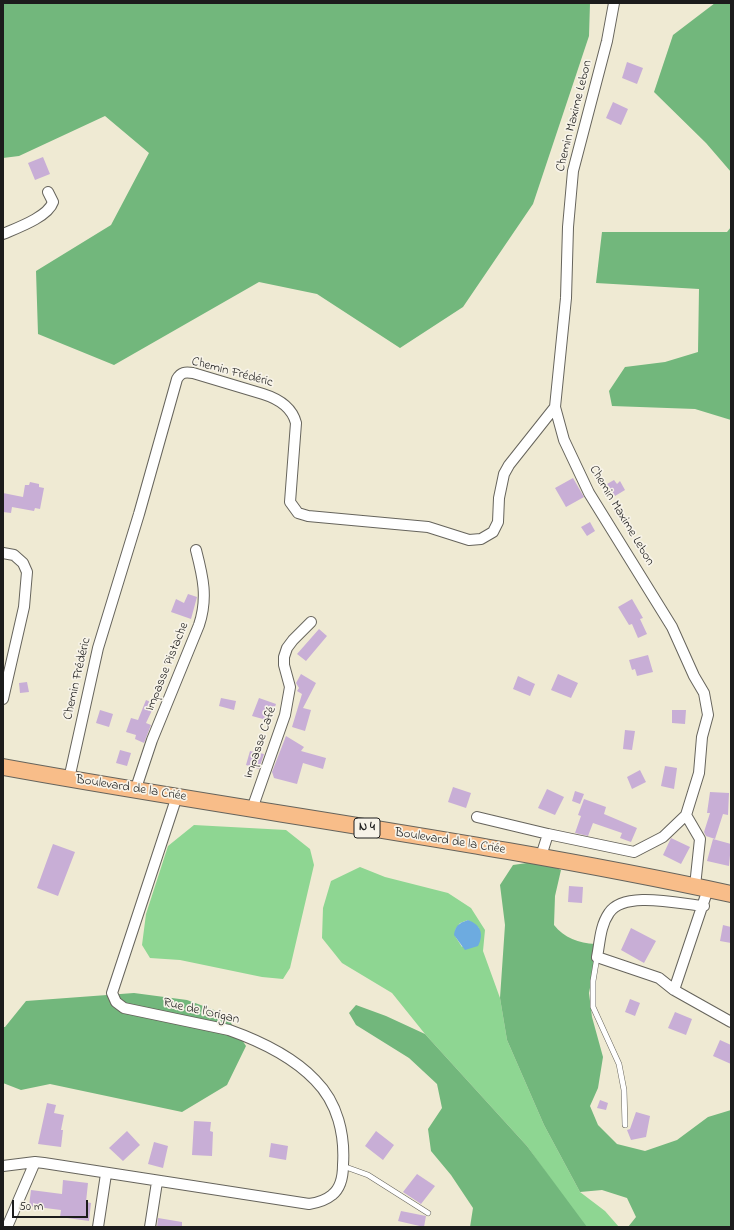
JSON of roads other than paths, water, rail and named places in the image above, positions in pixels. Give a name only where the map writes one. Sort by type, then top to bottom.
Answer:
[{"type":"main road","name":"Boulevard de la Criée","points":[[3,767],[135,791],[177,796],[541,856],[731,894]]},
{"type":"street","name":"Chemin Maxime Lebon","points":[[614,3],[607,41],[573,171],[568,227],[566,298],[555,407],[564,440],[589,493],[672,627],[694,676],[704,693],[708,715],[702,737],[699,773],[686,815]]},
{"type":"street","points":[[3,234],[45,214],[51,209],[53,202],[48,192]]},
{"type":"street","name":"Chemin Frédéric","points":[[69,779],[98,648],[139,514],[177,379],[181,373],[193,373],[274,397],[290,409],[294,415],[296,423],[290,502],[298,513],[308,516],[428,527],[469,540],[481,539],[493,532],[498,522],[499,498],[504,474],[512,461],[555,407]]},
{"type":"street","name":"Impasse Pistache","points":[[135,791],[152,740],[199,625],[204,608],[203,580],[196,550]]},
{"type":"street","points":[[3,553],[14,554],[23,563],[27,572],[24,607],[3,697]]},
{"type":"street","name":"Impasse Café","points":[[252,809],[285,715],[290,687],[284,665],[284,657],[287,648],[293,640],[311,622]]},
{"type":"street","name":"Rue de l'Origan","points":[[3,1166],[35,1162],[157,1182],[309,1204],[332,1196],[337,1190],[342,1176],[344,1143],[335,1112],[328,1096],[316,1081],[298,1065],[277,1051],[229,1030],[124,1008],[116,1002],[112,993],[177,796]]},
{"type":"street","points":[[477,817],[634,852],[663,837],[686,815],[700,839],[704,906],[674,990]]},
{"type":"street","points":[[541,856],[548,834]]},
{"type":"street","points":[[704,906],[646,899],[626,901],[617,905],[610,912],[602,928],[597,957],[659,978],[674,990],[731,1022]]},
{"type":"street","points":[[7,1227],[35,1162]]},
{"type":"street","points":[[98,1227],[106,1174]]},
{"type":"street","points":[[150,1227],[157,1182]]},
{"type":"lane","points":[[597,957],[593,981],[593,1007],[619,1064],[624,1090],[625,1125]]},
{"type":"lane","points":[[343,1166],[368,1175],[428,1214]]},
{"type":"water","points":[[468,920],[476,924],[480,930],[481,938],[478,946],[465,950],[454,935],[455,929],[458,925]]}]
